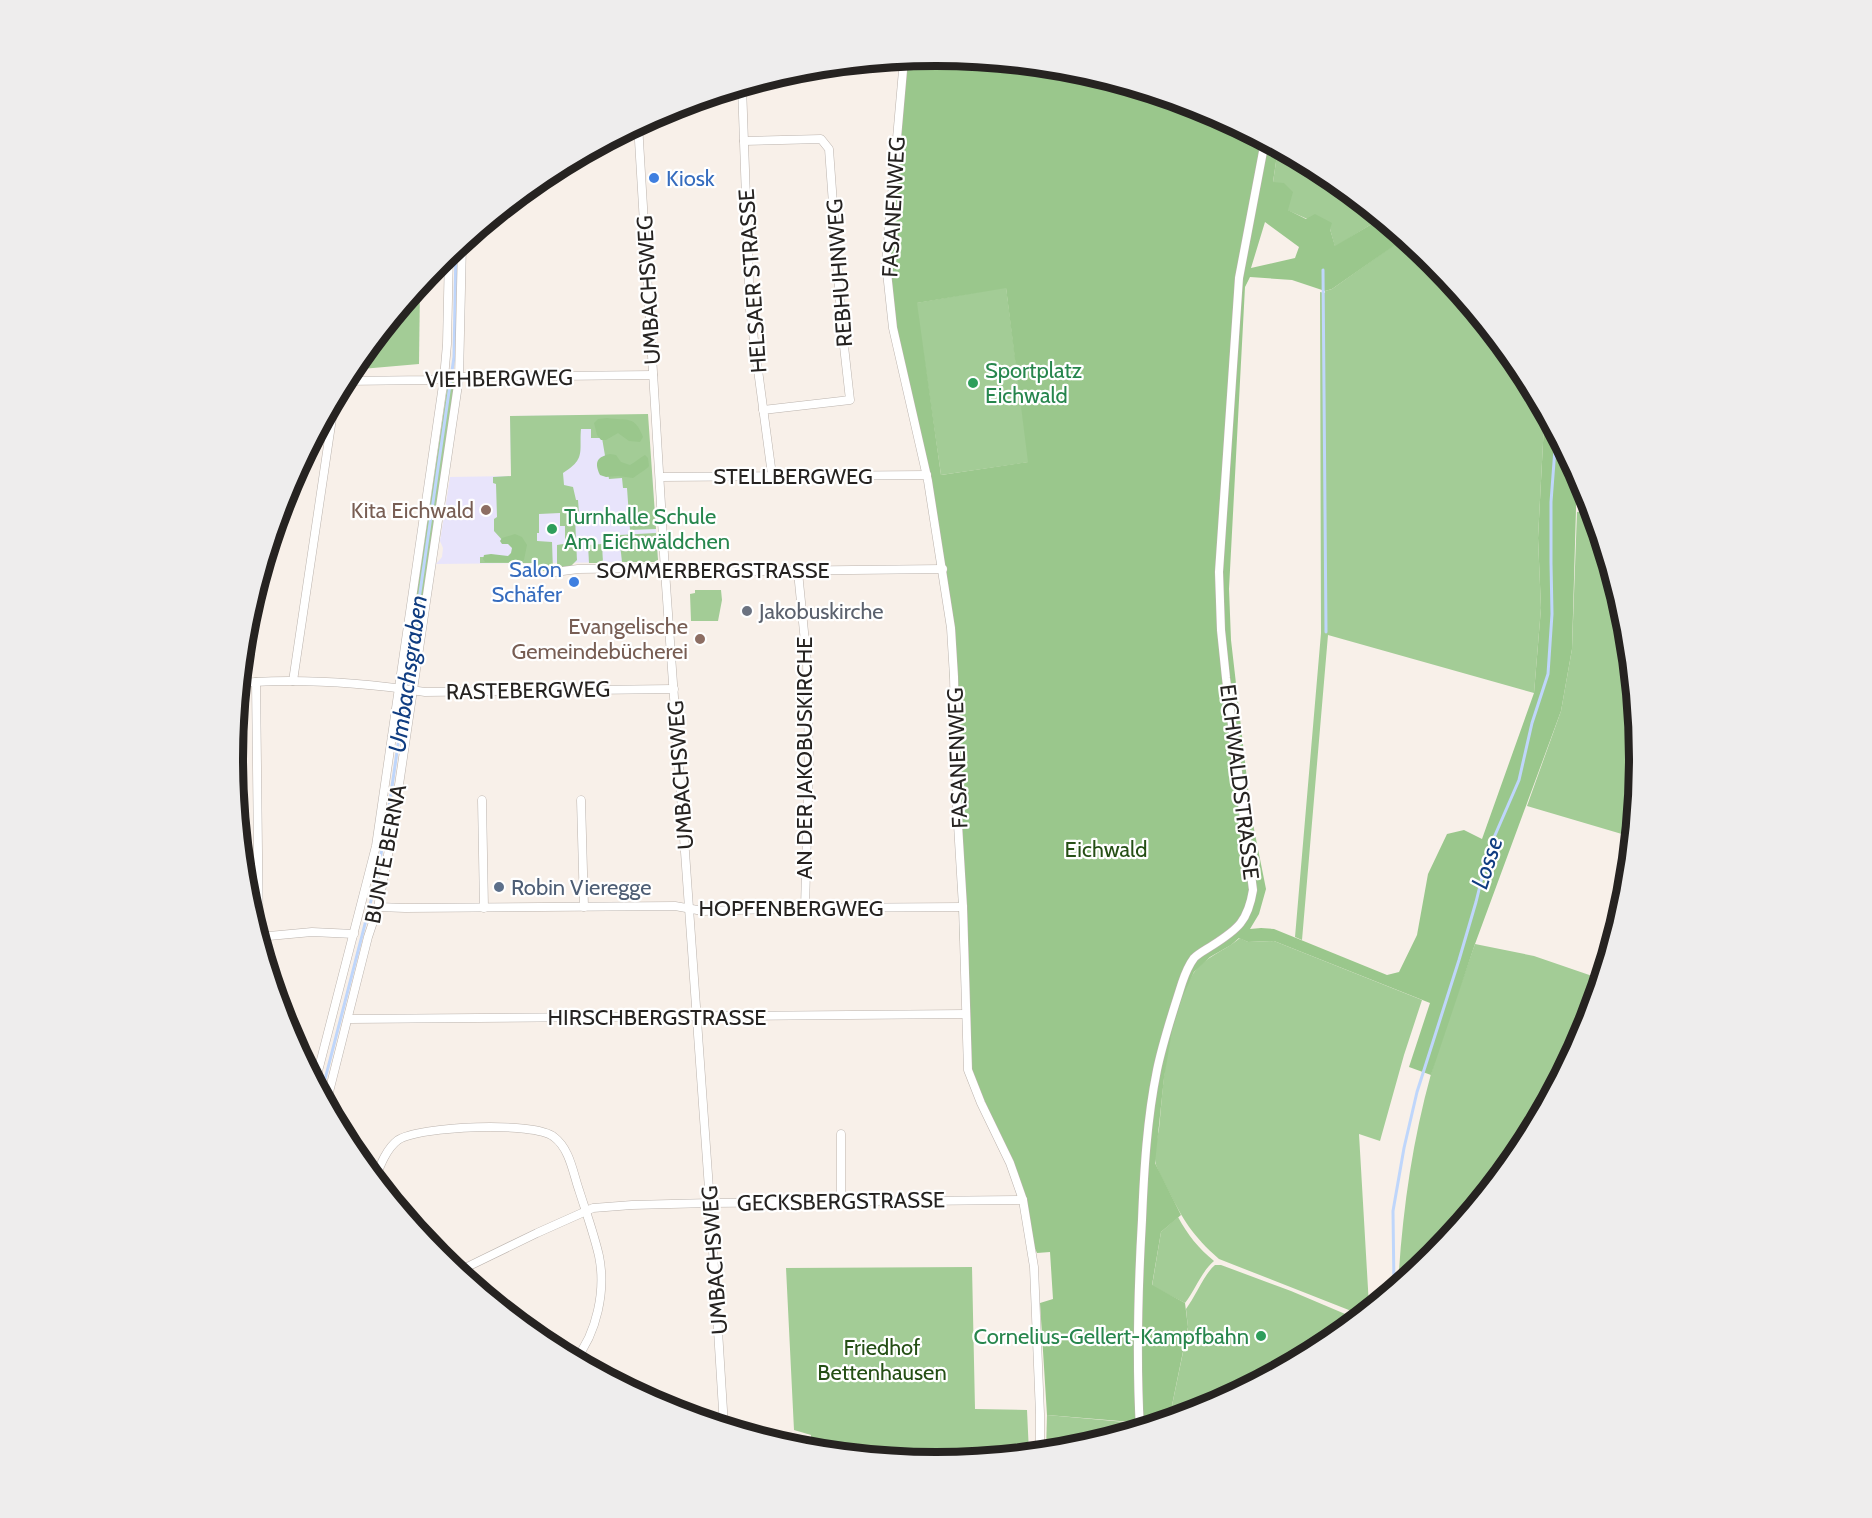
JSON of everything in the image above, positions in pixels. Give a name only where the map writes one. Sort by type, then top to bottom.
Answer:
[{"type":"street","name":"FASANENWEG","points":[[903,67],[886,263],[893,328],[927,475],[951,628],[968,1070],[1010,1163],[1023,1200],[1034,1267],[1040,1444]]},
{"type":"street","name":"HELSAER STRASSE","points":[[742,94],[750,310],[772,475]]},
{"type":"street","name":"UMBACHSWEG","points":[[639,133],[665,571],[724,1418]]},
{"type":"street","name":"REBHUHNWEG","points":[[744,141],[821,139],[830,149],[842,328],[850,400],[763,410]]},
{"type":"street","name":"EICHWALDSTRASSE","points":[[1140,1421],[1137,1379],[1138,1285],[1144,1165],[1157,1069],[1173,1009],[1188,968],[1195,957],[1240,925],[1250,909],[1253,890],[1226,678],[1221,630],[1219,572],[1239,278],[1263,148]]},
{"type":"street","name":"BUNTE BERNA","points":[[318,1073],[376,846],[407,688],[452,378],[461,255]]},
{"type":"street","name":"BUNTE BERNA","points":[[329,1093],[368,937],[378,906],[391,839],[407,688],[452,378],[447,344],[449,266]]},
{"type":"street","name":"VIEHBERGWEG","points":[[356,381],[653,375]]},
{"type":"street","points":[[293,681],[332,420]]},
{"type":"street","name":"STELLBERGWEG","points":[[660,477],[927,475]]},
{"type":"street","name":"SOMMERBERGSTRASSE","points":[[555,572],[578,569],[641,568],[686,572],[943,569]]},
{"type":"street","name":"AN DER JAKOBUSKIRCHE","points":[[798,572],[807,662],[809,759],[805,908]]},
{"type":"street","points":[[256,682],[259,904]]},
{"type":"street","name":"RASTEBERGWEG","points":[[247,683],[346,682],[425,692],[674,689]]},
{"type":"street","points":[[581,800],[584,907]]},
{"type":"street","points":[[482,801],[484,908]]},
{"type":"street","name":"HOPFENBERGWEG","points":[[378,906],[405,909],[675,906],[703,911],[963,907]]},
{"type":"street","points":[[267,936],[312,932],[354,934]]},
{"type":"street","name":"HIRSCHBERGSTRASSE","points":[[349,1019],[966,1014]]},
{"type":"street","points":[[379,1171],[392,1146],[408,1135],[456,1129],[497,1128],[538,1130],[549,1133],[568,1155],[599,1257],[601,1282],[594,1326],[580,1353]]},
{"type":"street","points":[[841,1134],[841,1201]]},
{"type":"street","name":"GECKSBERGSTRASSE","points":[[466,1268],[593,1208],[710,1203],[1023,1200]]},
{"type":"shaded area","points":[[598,415],[652,473],[658,560],[654,562],[436,564],[442,557],[443,548],[440,541],[450,477],[511,476],[510,416]]},
{"type":"green space","name":"Eichwald","points":[[900,67],[981,67],[1026,72],[1071,79],[1159,103],[1243,137],[1277,156],[1273,182],[1284,183],[1293,192],[1288,210],[1306,219],[1315,214],[1332,223],[1330,229],[1335,246],[1370,225],[1372,221],[1396,241],[1395,245],[1332,289],[1325,291],[1292,280],[1250,277],[1245,287],[1229,589],[1231,640],[1251,814],[1266,889],[1259,914],[1250,929],[1274,929],[1387,975],[1399,972],[1417,935],[1428,874],[1447,834],[1464,830],[1482,839],[1534,693],[1541,608],[1538,538],[1544,426],[1576,495],[1572,649],[1561,711],[1475,944],[1431,1075],[1409,1067],[1430,1003],[1274,941],[1248,942],[1239,938],[1210,957],[1194,972],[1182,998],[1172,1031],[1164,1078],[1155,1163],[1181,1215],[1161,1232],[1152,1285],[1185,1303],[1188,1327],[1171,1410],[1135,1422],[1047,1415],[1040,1303],[1053,1299],[1050,1252],[1037,1253],[1025,1227],[1017,1191],[1007,1164],[965,1072],[948,628],[934,526],[884,263]],"holes":[[[1265,222],[1299,247],[1295,258],[1251,268]],[[1006,288],[1028,462],[941,475],[917,303]]]},
{"type":"green space","points":[[1277,156],[1321,183],[1372,221],[1370,225],[1335,247],[1330,229],[1287,210],[1273,182]]},
{"type":"green space","points":[[1396,240],[1426,269],[1486,337],[1544,426],[1538,538],[1541,608],[1534,693],[1328,635],[1302,940],[1295,937],[1321,633],[1320,292],[1325,293],[1332,289],[1394,245]]},
{"type":"green space","name":"Sportplatz Eichwald","points":[[1006,287],[1029,462],[941,475],[916,303]]},
{"type":"green space","points":[[420,297],[419,364],[364,369],[386,337]]},
{"type":"green space","points":[[448,382],[455,382],[411,682],[404,679]]},
{"type":"green space","points":[[648,414],[656,529],[630,530],[627,488],[623,488],[622,478],[609,479],[602,438],[591,438],[591,429],[581,429],[578,459],[563,473],[564,485],[573,487],[576,500],[578,500],[579,513],[575,515],[576,541],[565,542],[565,526],[560,526],[560,513],[539,514],[537,541],[552,542],[553,571],[538,571],[538,563],[480,563],[480,557],[514,557],[514,542],[504,542],[494,531],[494,519],[497,517],[496,484],[493,483],[493,477],[511,476],[510,416]]},
{"type":"green space","points":[[598,419],[633,422],[643,437],[640,442],[629,441],[618,433],[606,440],[601,440],[594,423]]},
{"type":"green space","points":[[610,454],[616,455],[621,462],[630,465],[645,455],[649,466],[633,478],[600,475],[597,463],[602,457]]},
{"type":"green space","points":[[1583,511],[1605,580],[1616,624],[1623,669],[1628,714],[1629,759],[1625,835],[1527,806],[1561,711],[1572,649],[1577,512]]},
{"type":"green space","points":[[656,533],[658,560],[622,562],[619,535]]},
{"type":"green space","points":[[515,534],[522,537],[527,545],[524,560],[485,562],[484,555],[508,556],[512,548],[500,541],[502,538]]},
{"type":"green space","points":[[576,542],[577,560],[570,567],[557,571],[557,545]]},
{"type":"green space","points":[[602,544],[603,563],[589,563],[588,545]]},
{"type":"green space","points":[[695,590],[721,590],[722,600],[718,621],[691,621],[690,594],[695,593]]},
{"type":"green space","points":[[1240,938],[1248,942],[1274,941],[1422,1000],[1380,1141],[1359,1134],[1369,1300],[1354,1312],[1219,1259],[1189,1227],[1156,1165],[1155,1152],[1165,1069],[1177,1010],[1193,974],[1209,959]]},
{"type":"green space","points":[[1475,944],[1534,956],[1594,976],[1558,1066],[1512,1144],[1457,1216],[1399,1275],[1405,1206],[1418,1126],[1452,1009]]},
{"type":"green space","points":[[1178,1217],[1194,1241],[1214,1261],[1185,1303],[1152,1286],[1161,1232]]},
{"type":"green space","name":"Cornelius-Gellert-Kampfbahn","points":[[1215,1265],[1221,1265],[1349,1316],[1321,1335],[1243,1381],[1171,1410],[1188,1328],[1186,1309]]},
{"type":"green space","name":"Friedhof Bettenhausen","points":[[972,1267],[975,1409],[1027,1410],[1029,1446],[981,1451],[891,1451],[811,1441],[811,1435],[794,1430],[786,1268]]},
{"type":"green space","points":[[1047,1415],[1133,1423],[1071,1439],[1046,1443]]},
{"type":"waterway","name":"Umbachsgraben","points":[[324,1084],[375,885],[386,828],[454,357],[456,260]]},
{"type":"waterway","points":[[1323,270],[1326,632]]},
{"type":"waterway","name":"Losse","points":[[1394,1279],[1393,1211],[1417,1092],[1459,960],[1489,849],[1519,780],[1532,723],[1548,674],[1552,614],[1551,502],[1555,447]]},
{"type":"place","name":"Kiosk","points":[[654,178]]},
{"type":"place","name":"Sportplatz Eichwald","points":[[973,383]]},
{"type":"place","name":"Kita Eichwald","points":[[486,510]]},
{"type":"place","name":"Turnhalle Schule Am Eichwäldchen","points":[[552,529]]},
{"type":"place","name":"Salon Schäfer","points":[[574,582]]},
{"type":"place","name":"Jakobuskirche","points":[[747,611]]},
{"type":"place","name":"Evangelische Gemeindebücherei","points":[[700,639]]},
{"type":"place","name":"Robin Vieregge","points":[[499,887]]},
{"type":"place","name":"Cornelius-Gellert-Kampfbahn","points":[[1261,1336]]}]
